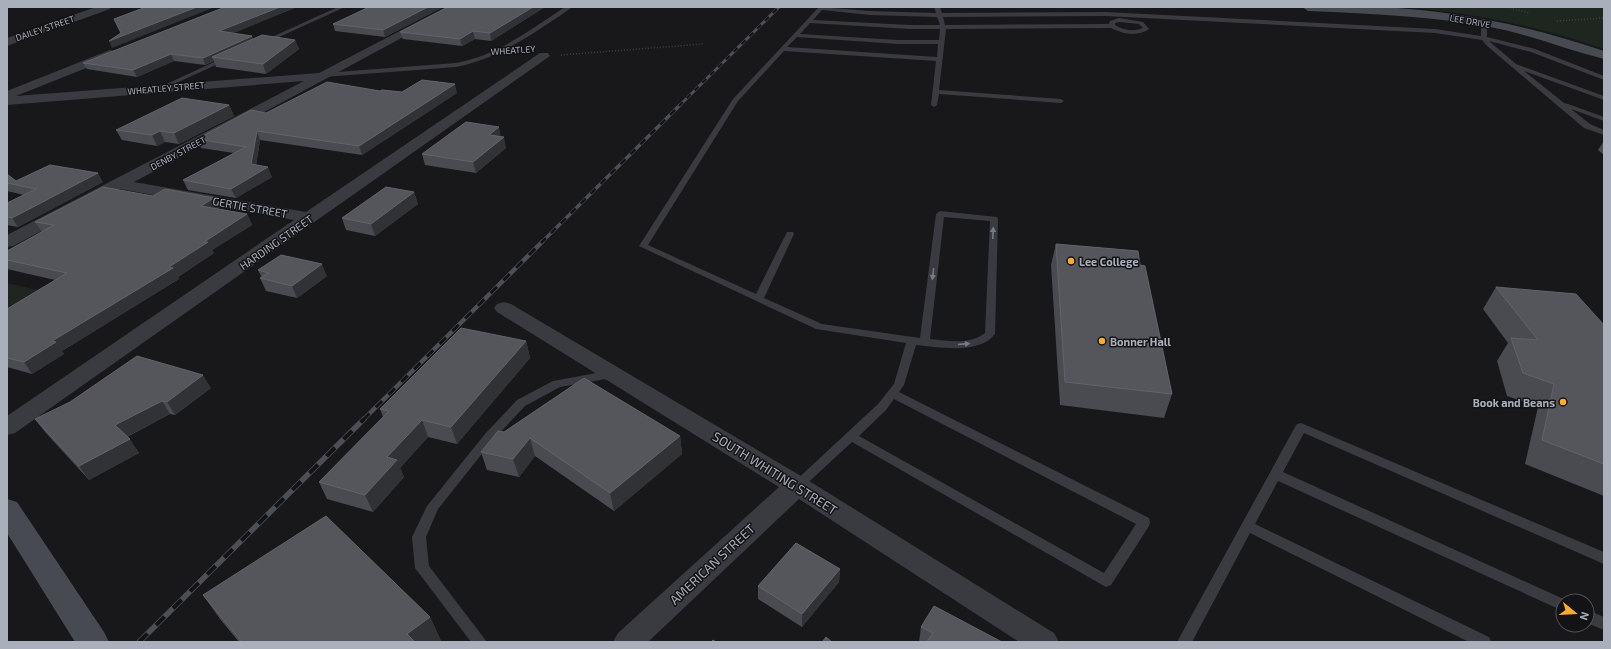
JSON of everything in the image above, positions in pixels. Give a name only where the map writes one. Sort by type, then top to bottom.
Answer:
[{"type":"main road","name":"LEE DRIVE","points":[[1308,7],[1386,10],[1445,16],[1520,31],[1604,55]]},
{"type":"main road","points":[[7,510],[92,642]]},
{"type":"street","name":"DAILEY STREET","points":[[7,42],[106,7]]},
{"type":"street","name":"DENBY STREET","points":[[7,242],[120,184],[454,7]]},
{"type":"street","points":[[7,96],[118,51]]},
{"type":"street","name":"HARDING STREET","points":[[7,427],[544,56]]},
{"type":"street","name":"WHEATLEY STREET","points":[[7,101],[324,76]]},
{"type":"street","name":"GERTIE STREET","points":[[120,184],[310,218]]},
{"type":"street","name":"SOUTH WHITING STREET","points":[[504,308],[797,486],[1044,642]]},
{"type":"street","name":"AMERICAN STREET","points":[[628,642],[797,486]]},
{"type":"lane","points":[[255,46],[342,7]]},
{"type":"lane","name":"WHEATLEY","points":[[324,76],[456,65],[476,61],[495,54],[569,7]]},
{"type":"lane","points":[[925,342],[940,214],[994,219],[990,334],[979,342],[958,344],[925,342],[912,341],[820,327],[643,246],[735,100],[822,7],[870,13],[1123,17],[1435,31],[1484,39],[1546,55],[1604,78]]},
{"type":"lane","points":[[934,105],[937,92],[943,27],[937,7]]},
{"type":"lane","points":[[1120,7],[1123,17]]},
{"type":"lane","points":[[809,21],[874,26],[1112,26],[1129,32],[1140,31],[1146,28],[1141,23],[1123,17],[1112,22],[1112,26]]},
{"type":"lane","points":[[1484,23],[1484,39],[1587,126],[1604,133]]},
{"type":"lane","points":[[796,34],[898,42],[942,42]]},
{"type":"lane","points":[[783,49],[940,58]]},
{"type":"lane","points":[[162,88],[234,56]]},
{"type":"lane","points":[[1514,65],[1535,71],[1604,98]]},
{"type":"lane","points":[[937,92],[1061,101]]},
{"type":"lane","points":[[1558,102],[1604,119]]},
{"type":"lane","points":[[759,299],[790,234]]},
{"type":"lane","points":[[797,486],[894,394],[899,385],[912,341]]},
{"type":"lane","points":[[480,642],[422,568],[419,537],[433,506],[489,437],[522,403],[557,384],[613,374]]},
{"type":"lane","points":[[850,436],[1106,581],[1144,522],[894,394]]},
{"type":"lane","points":[[1184,642],[1301,427],[1604,558]]},
{"type":"lane","points":[[1275,474],[1555,601]]},
{"type":"lane","points":[[1247,526],[1476,640]]},
{"type":"path","points":[[1553,21],[1604,18]]},
{"type":"path","name":"WHEATLEY","points":[[544,56],[704,44]]},
{"type":"shaded area","points":[[1396,7],[1604,7],[1604,49],[1553,33],[1502,21],[1449,12]]},
{"type":"shaded area","points":[[7,283],[54,294],[7,322]]},
{"type":"building","points":[[146,7],[197,7],[109,41],[121,33],[114,19]]},
{"type":"building","points":[[225,7],[280,7],[219,31],[252,36],[203,58],[171,54],[133,70],[83,63]]},
{"type":"building","points":[[369,7],[428,7],[383,30],[333,24]]},
{"type":"building","points":[[448,7],[533,7],[490,33],[473,31],[460,39],[400,32]]},
{"type":"building","points":[[262,35],[295,40],[263,64],[212,57]]},
{"type":"building","points":[[422,80],[455,84],[359,146],[257,131],[251,164],[268,167],[231,189],[183,180],[246,147],[197,139],[251,110],[266,113],[327,82],[380,91],[402,92]]},
{"type":"building","points":[[182,98],[229,105],[174,133],[160,131],[152,135],[116,130]]},
{"type":"building","points":[[466,122],[499,127],[489,135],[504,137],[473,162],[422,154]]},
{"type":"building","points":[[50,165],[98,173],[12,218],[7,217],[7,203],[36,189],[7,183],[7,174],[16,181]]},
{"type":"building","points":[[103,187],[153,196],[165,189],[214,198],[201,206],[247,214],[204,242],[208,242],[169,267],[173,268],[52,341],[56,342],[24,362],[7,358],[7,309],[67,273],[7,260],[7,251],[54,225],[35,222]]},
{"type":"building","points":[[386,187],[414,192],[371,224],[342,218]]},
{"type":"building","name":"Bonner Hall","points":[[1056,244],[1138,251],[1140,265],[1145,266],[1172,394],[1065,382]]},
{"type":"building","points":[[281,255],[322,264],[292,286],[260,278],[269,273],[258,270]]},
{"type":"building","name":"Book and Beans","points":[[1496,287],[1576,294],[1604,325],[1604,464],[1542,440],[1554,384],[1523,373],[1511,338],[1538,340]]},
{"type":"building","points":[[461,328],[526,341],[451,427],[422,420],[387,457],[397,460],[365,495],[319,482],[389,411],[380,409]]},
{"type":"building","points":[[137,356],[203,375],[167,402],[162,401],[115,425],[130,439],[79,466],[35,419],[70,402]]},
{"type":"building","points":[[584,378],[680,436],[610,493],[530,438],[513,459],[481,452],[498,431],[504,432]]},
{"type":"building","points":[[326,516],[430,617],[407,634],[415,642],[242,642],[203,595]]},
{"type":"building","points":[[796,543],[840,569],[802,614],[758,586]]},
{"type":"building","points":[[934,606],[1002,642],[927,642],[933,633],[921,627]]},
{"type":"building","points":[[826,637],[832,642],[822,642]]},
{"type":"railway","points":[[679,106],[779,7]]},
{"type":"railway","points":[[541,243],[680,105]]},
{"type":"railway","points":[[363,420],[542,242]]},
{"type":"railway","points":[[139,642],[364,419]]},
{"type":"place","name":"Lee College","points":[[1071,261]]},
{"type":"place","name":"Bonner Hall","points":[[1102,341]]},
{"type":"place","name":"Book and Beans","points":[[1563,402]]}]
